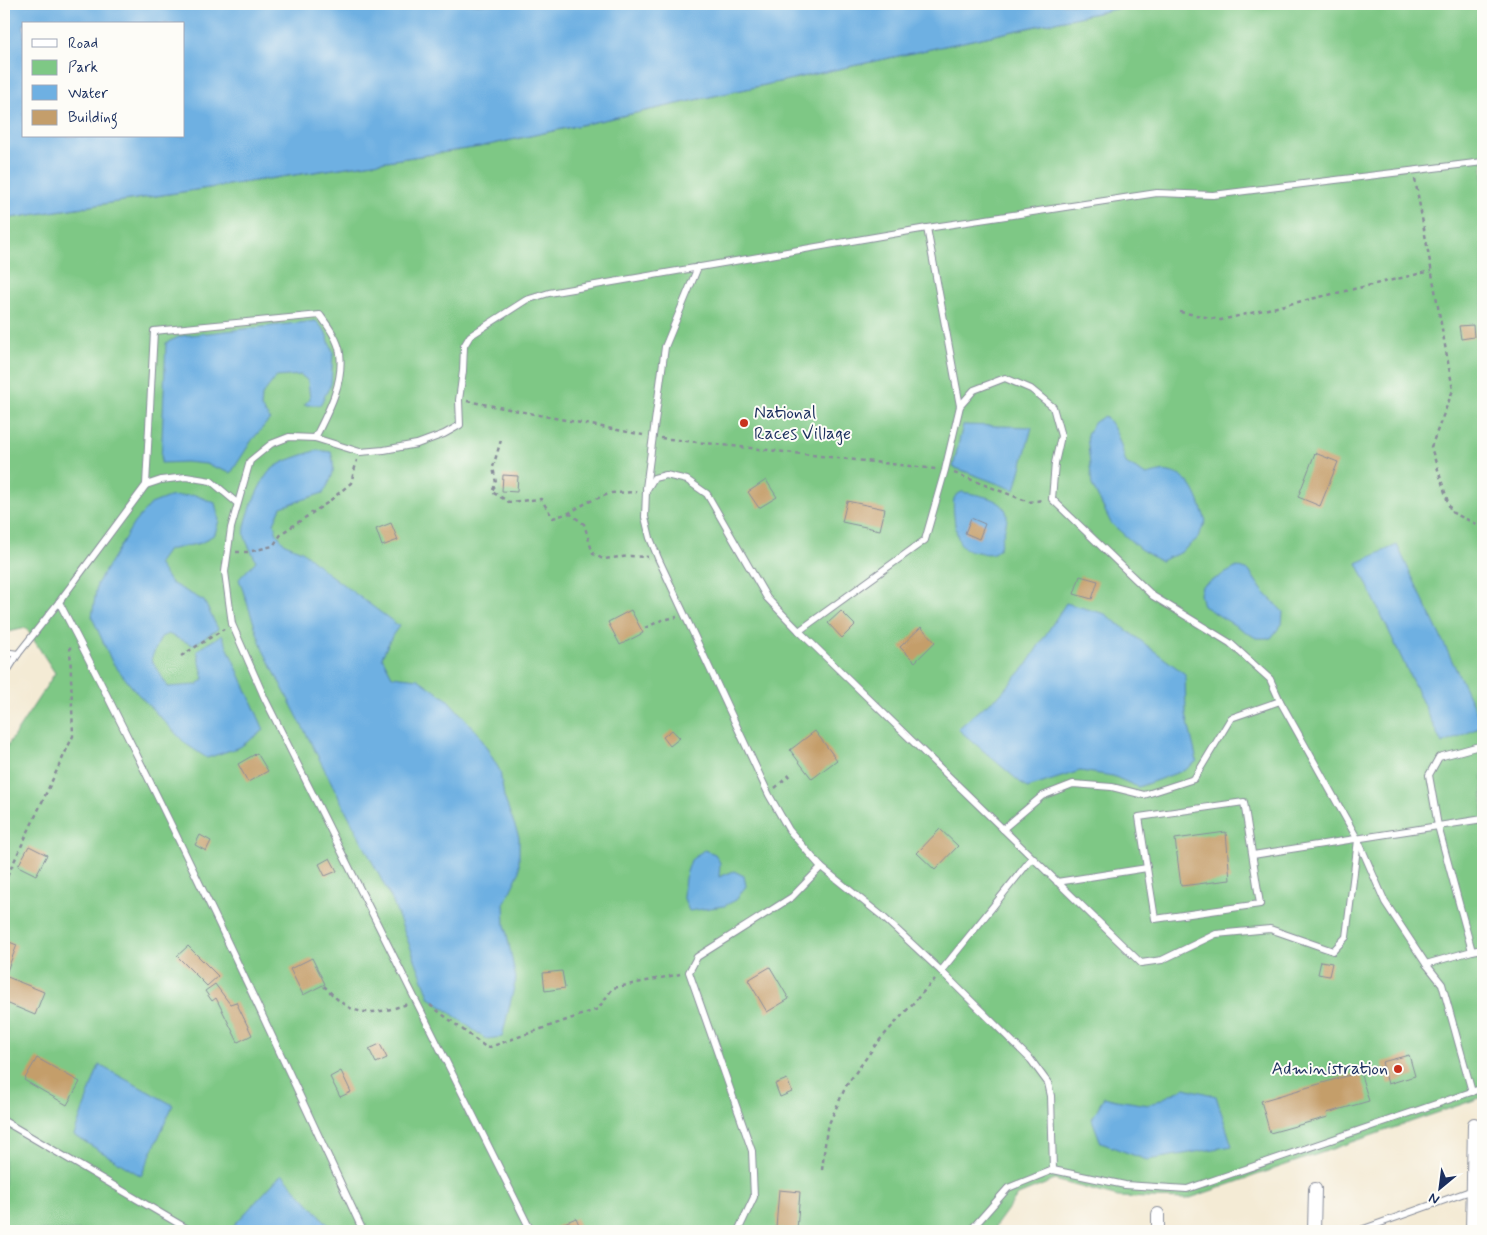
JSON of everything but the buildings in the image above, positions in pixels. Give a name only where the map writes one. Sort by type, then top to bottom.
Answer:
[{"type":"street","points":[[1472,1231],[1474,1124]]},
{"type":"street","points":[[1314,1231],[1315,1189]]},
{"type":"street","points":[[1158,1214],[1158,1231]]},
{"type":"lane","points":[[531,1231],[265,699],[232,624],[225,572],[231,528],[250,461],[270,444],[289,437],[315,438],[360,452],[417,444],[444,434],[460,424],[459,400],[464,346],[470,336],[526,300],[549,293],[927,228],[1157,193],[1214,194],[1483,162]]},
{"type":"lane","points":[[799,631],[925,540],[945,470],[960,406],[927,228]]},
{"type":"lane","points":[[698,267],[665,347],[646,491],[645,517],[650,538],[769,794],[789,830],[822,867],[882,916],[941,971],[1031,1060],[1048,1083],[1051,1096],[1053,1170]]},
{"type":"lane","points":[[4,676],[18,654],[146,485],[154,330],[320,315],[331,331],[340,352],[339,380],[331,407],[315,438]]},
{"type":"lane","points":[[960,406],[974,390],[1005,378],[1031,389],[1053,407],[1061,436],[1054,463],[1052,499],[1153,596],[1230,643],[1270,679],[1280,701],[1358,840],[1385,902],[1426,964],[1442,984],[1472,1092]]},
{"type":"lane","points":[[646,491],[654,478],[666,475],[687,480],[707,494],[767,598],[1140,963],[1162,960],[1216,934],[1270,929],[1333,951],[1346,937],[1358,840]]},
{"type":"lane","points":[[146,485],[161,480],[186,477],[211,481],[237,503]]},
{"type":"lane","points":[[59,602],[211,906],[363,1231]]},
{"type":"lane","points":[[4,652],[18,654]]},
{"type":"lane","points":[[1003,829],[1042,796],[1073,784],[1112,788],[1144,795],[1194,779],[1231,718],[1280,701]]},
{"type":"lane","points":[[1472,951],[1438,826],[1429,776],[1440,757],[1483,745]]},
{"type":"lane","points":[[1244,802],[1253,855],[1260,904],[1155,920],[1139,817],[1244,802]]},
{"type":"lane","points":[[1253,855],[1483,819]]},
{"type":"lane","points":[[941,971],[1032,858]]},
{"type":"lane","points":[[738,1231],[754,1197],[752,1151],[689,972],[697,957],[792,897],[822,867]]},
{"type":"lane","points":[[1057,882],[1147,868]]},
{"type":"lane","points":[[1426,964],[1483,949]]},
{"type":"lane","points":[[970,1231],[1008,1188],[1053,1170],[1125,1185],[1187,1189],[1483,1088]]},
{"type":"lane","points":[[4,1121],[191,1231]]},
{"type":"lane","points":[[1358,1231],[1472,1190]]},
{"type":"path","points":[[1414,170],[1453,390],[1431,447],[1451,512],[1483,527]]},
{"type":"path","points":[[1180,312],[1221,320],[1432,271]]},
{"type":"path","points":[[459,400],[652,437],[945,470],[1030,502],[1052,499]]},
{"type":"path","points":[[502,440],[493,467],[496,483],[492,492],[509,502],[541,500],[553,518],[569,513],[588,502],[611,493],[646,491]]},
{"type":"path","points":[[248,552],[273,546],[282,533],[327,503],[351,483],[360,452]]},
{"type":"path","points":[[569,513],[584,524],[594,554],[603,559],[630,556],[658,558]]},
{"type":"path","points":[[645,628],[662,620],[686,615]]},
{"type":"path","points":[[4,883],[73,736],[70,622]]},
{"type":"path","points":[[181,656],[232,624]]},
{"type":"path","points":[[769,794],[793,772]]},
{"type":"path","points":[[822,1170],[827,1128],[846,1086],[877,1043],[941,971]]},
{"type":"path","points":[[324,986],[341,1003],[357,1012],[380,1012],[417,1002],[426,1003],[488,1048],[598,1009],[613,988],[689,972]]},
{"type":"green space","name":"National Races Village","points":[[1138,4],[1483,4],[1483,1097],[1187,1199],[1118,1197],[1055,1180],[1018,1195],[992,1231],[4,1231],[4,751],[55,673],[26,628],[4,633],[4,219],[479,147]]},
{"type":"water","points":[[4,4],[1138,4],[479,147],[4,219]]},
{"type":"water","points":[[316,321],[325,331],[333,352],[331,384],[320,405],[304,405],[310,399],[308,381],[301,375],[276,377],[262,395],[261,408],[270,419],[252,440],[231,473],[206,464],[186,462],[161,463],[166,343],[181,336]]},
{"type":"water","points":[[1104,416],[1116,432],[1126,463],[1146,475],[1164,471],[1177,475],[1190,484],[1194,491],[1206,521],[1197,539],[1180,553],[1160,561],[1140,549],[1111,523],[1092,485],[1087,435],[1094,423]]},
{"type":"water","points":[[963,425],[1032,427],[1015,490],[953,467]]},
{"type":"water","points":[[317,450],[331,452],[333,474],[329,483],[323,493],[281,507],[274,523],[277,534],[285,544],[302,551],[326,572],[399,626],[382,657],[392,676],[418,679],[447,699],[478,733],[500,771],[504,797],[519,837],[519,873],[504,904],[505,925],[516,979],[502,1037],[486,1039],[430,998],[392,900],[263,650],[239,579],[256,561],[245,537],[246,522],[253,501],[267,474],[287,460]]},
{"type":"water","points":[[962,492],[983,496],[1003,506],[1007,519],[1001,545],[995,552],[987,554],[971,551],[964,548],[959,541],[955,523],[954,499],[955,496]]},
{"type":"water","points":[[195,495],[215,503],[219,520],[215,534],[201,543],[168,550],[158,564],[171,583],[204,601],[218,629],[193,645],[168,634],[161,637],[151,659],[168,687],[197,685],[204,679],[197,650],[222,635],[264,730],[240,747],[207,758],[186,744],[136,692],[112,662],[92,617],[97,584],[134,523],[151,504],[169,497]]},
{"type":"water","points":[[1397,545],[1483,726],[1442,744],[1357,563]]},
{"type":"water","points":[[1237,567],[1249,571],[1262,590],[1283,612],[1282,624],[1271,638],[1256,638],[1203,606],[1200,594],[1202,586]]},
{"type":"water","points":[[1066,603],[1105,614],[1185,674],[1186,714],[1197,761],[1185,770],[1138,787],[1113,776],[1080,771],[1027,788],[958,729],[1000,695],[1025,667]]},
{"type":"water","points":[[704,850],[715,854],[720,863],[719,877],[734,871],[744,876],[746,886],[736,900],[724,906],[689,911],[683,896],[685,878],[691,860]]},
{"type":"water","points":[[99,1065],[173,1105],[141,1176],[74,1135]]},
{"type":"water","points":[[1185,1088],[1216,1096],[1232,1146],[1147,1160],[1101,1143],[1092,1119],[1104,1097],[1149,1105]]},
{"type":"water","points":[[282,1174],[334,1231],[245,1231],[234,1225]]},
{"type":"place","name":"National Races Village","points":[[744,423]]},
{"type":"place","name":"Administration","points":[[1398,1069]]}]
